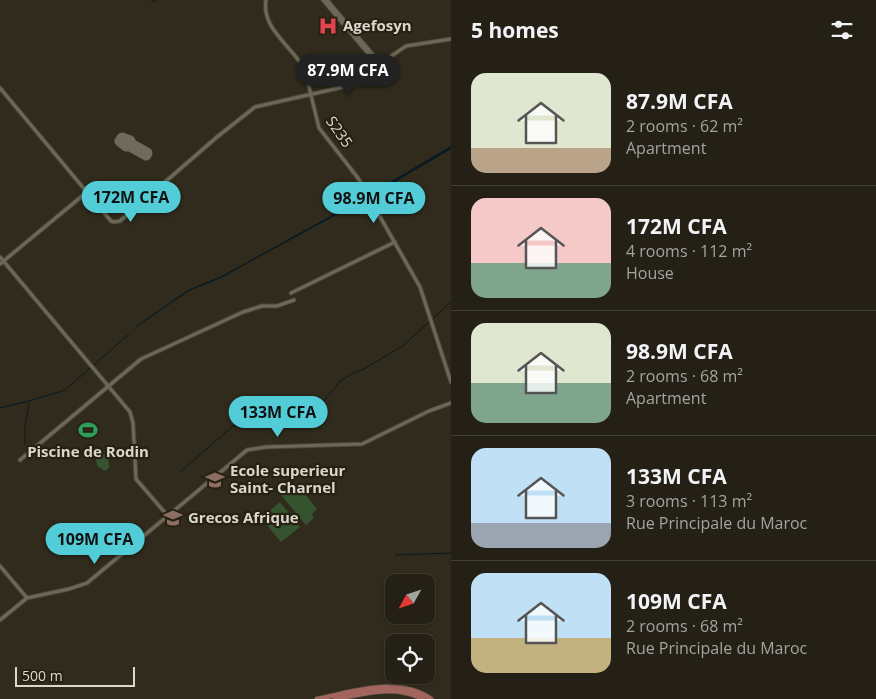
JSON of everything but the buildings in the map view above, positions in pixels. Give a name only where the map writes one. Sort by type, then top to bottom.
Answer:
[{"type":"main road","points":[[317,699],[390,687],[415,691],[431,699]]},
{"type":"main road","points":[[335,699],[388,690],[404,692],[423,699]]},
{"type":"street","name":"S235","points":[[266,0],[265,9],[270,23],[305,70],[319,128],[355,172],[420,286],[451,382]]},
{"type":"street","points":[[325,0],[378,63]]},
{"type":"street","points":[[0,88],[111,221],[114,222],[120,221],[217,137],[255,107],[355,84],[378,63],[406,46],[451,39]]},
{"type":"street","points":[[2,263],[87,192]]},
{"type":"street","points":[[291,293],[394,242]]},
{"type":"street","points":[[0,257],[2,263],[54,322],[133,418],[136,479],[167,515]]},
{"type":"street","points":[[20,460],[141,359],[195,333],[252,309],[262,306],[277,306],[294,300]]},
{"type":"street","points":[[0,620],[27,598],[70,589],[87,583],[247,450],[266,447],[362,444],[429,411],[451,403]]},
{"type":"street","points":[[0,566],[27,598]]},
{"type":"green space","points":[[97,454],[108,455],[109,468],[105,471],[97,466]]},
{"type":"green space","points":[[292,486],[300,496],[304,493],[317,509],[312,514],[314,518],[306,525],[281,495]]},
{"type":"green space","points":[[280,502],[300,527],[281,542],[261,518]]},
{"type":"water","points":[[451,146],[451,149],[371,196],[221,278],[189,291],[127,335],[139,324],[188,290],[220,277],[356,202]]},
{"type":"waterway","points":[[151,0],[155,2],[157,0]]},
{"type":"waterway","points":[[329,395],[340,381],[404,345],[451,302]]},
{"type":"waterway","points":[[0,408],[65,390],[128,335]]},
{"type":"waterway","points":[[318,409],[327,397]]},
{"type":"waterway","points":[[25,444],[25,426],[29,403]]},
{"type":"waterway","points":[[180,472],[233,426],[249,423]]},
{"type":"waterway","points":[[395,555],[451,553]]},
{"type":"runway","points":[[122,138],[130,141],[131,144],[147,153],[146,155],[130,146],[126,146],[120,141],[122,138]]},
{"type":"place","name":"Agefosyn","points":[[328,26]]},
{"type":"place","name":"Piscine de Rodin","points":[[88,430]]},
{"type":"place","name":"Ecole superieur Saint- Charnel","points":[[215,480]]},
{"type":"place","name":"Grecos Afrique","points":[[173,518]]}]
